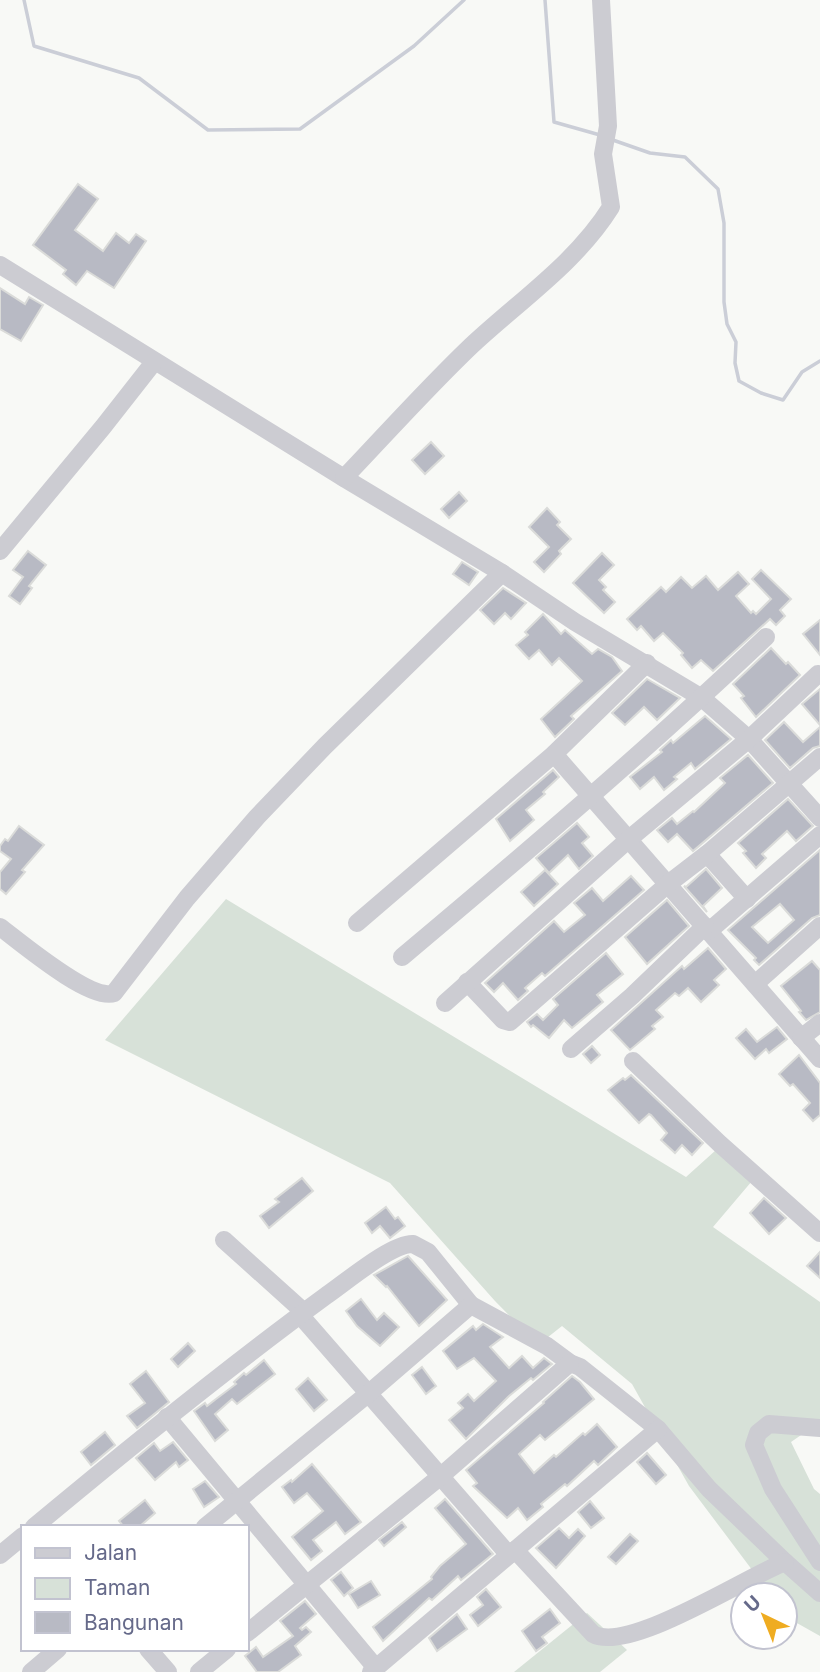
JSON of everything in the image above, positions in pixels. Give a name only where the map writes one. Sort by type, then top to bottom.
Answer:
[{"type":"street","points":[[344,478],[471,346],[532,294],[596,231],[611,207],[603,154],[608,125],[601,0]]},
{"type":"street","points":[[0,265],[702,698],[749,738],[820,818]]},
{"type":"street","points":[[0,551],[154,362]]},
{"type":"street","points":[[0,927],[39,958],[79,984],[103,994],[114,993],[187,898],[257,817],[334,737],[502,573]]},
{"type":"street","points":[[402,957],[559,825],[702,698],[766,637]]},
{"type":"street","points":[[357,923],[554,754],[647,663]]},
{"type":"street","points":[[445,1003],[629,839],[749,738],[818,674]]},
{"type":"street","points":[[554,754],[820,1059]]},
{"type":"street","points":[[467,982],[503,1020],[510,1022],[668,884],[820,758]]},
{"type":"street","points":[[571,1049],[707,929],[747,899],[820,835]]},
{"type":"street","points":[[707,854],[747,899]]},
{"type":"street","points":[[755,985],[820,926]]},
{"type":"street","points":[[802,1038],[820,1023]]},
{"type":"street","points":[[633,1060],[720,1144],[820,1233]]},
{"type":"street","points":[[224,1240],[302,1314],[441,1476],[593,1634],[610,1639],[621,1637],[673,1619],[766,1569],[785,1562]]},
{"type":"street","points":[[43,1524],[167,1417],[236,1362],[374,1262],[409,1243],[428,1252],[471,1305],[547,1346],[602,1383],[658,1429],[709,1489],[820,1592]]},
{"type":"street","points":[[207,1525],[369,1393],[471,1305]]},
{"type":"street","points":[[248,1632],[441,1476],[570,1363]]},
{"type":"street","points":[[167,1417],[374,1670],[658,1429]]},
{"type":"street","points":[[820,1428],[769,1424],[758,1433],[754,1445],[773,1489],[820,1562]]},
{"type":"street","points":[[0,1555],[21,1538]]},
{"type":"street","points":[[31,1672],[56,1651]]},
{"type":"street","points":[[151,1651],[168,1672]]},
{"type":"street","points":[[199,1672],[225,1651]]},
{"type":"green space","points":[[226,899],[686,1177],[716,1150],[752,1181],[713,1227],[820,1302],[820,1422],[791,1442],[814,1489],[820,1494],[820,1636],[799,1624],[799,1581],[760,1581],[689,1486],[632,1384],[562,1326],[538,1345],[390,1183],[105,1040]]},
{"type":"green space","points":[[587,1613],[627,1650],[600,1672],[514,1672]]},
{"type":"building","points":[[78,184],[98,199],[75,230],[103,251],[116,233],[129,243],[136,234],[146,241],[114,288],[87,271],[76,285],[63,274],[66,270],[33,245]]},
{"type":"building","points":[[0,288],[25,304],[29,297],[43,305],[21,341],[0,329]]},
{"type":"building","points":[[431,442],[444,456],[425,474],[412,460]]},
{"type":"building","points":[[459,492],[467,501],[449,518],[441,509]]},
{"type":"building","points":[[547,508],[560,522],[557,525],[571,539],[544,572],[534,562],[549,547],[529,527]]},
{"type":"building","points":[[28,551],[46,565],[29,586],[32,588],[20,604],[9,596],[23,577],[13,570]]},
{"type":"building","points":[[602,553],[614,565],[599,580],[606,587],[603,590],[615,602],[604,613],[573,583]]},
{"type":"building","points":[[462,562],[478,572],[469,585],[453,574]]},
{"type":"building","points":[[761,570],[791,599],[780,610],[785,616],[776,625],[770,619],[713,671],[701,660],[692,668],[681,655],[683,653],[663,633],[654,641],[641,626],[637,630],[627,619],[661,587],[666,592],[681,577],[692,588],[706,576],[718,590],[738,572],[749,584],[736,596],[751,613],[753,611],[756,614],[771,599],[752,579]]},
{"type":"building","points":[[503,588],[526,603],[511,619],[505,613],[494,624],[480,610]]},
{"type":"building","points":[[543,614],[561,634],[565,630],[592,654],[598,649],[612,657],[622,671],[571,716],[574,719],[555,737],[541,719],[582,681],[559,658],[552,665],[539,650],[529,659],[516,645],[528,635],[525,632]]},
{"type":"building","points":[[820,620],[820,655],[803,634]]},
{"type":"building","points":[[771,648],[800,675],[756,717],[741,698],[744,696],[733,684]]},
{"type":"building","points":[[647,679],[680,698],[657,720],[644,707],[625,725],[612,713]]},
{"type":"building","points":[[820,689],[820,725],[802,704]]},
{"type":"building","points":[[705,716],[731,739],[695,769],[691,763],[674,777],[677,779],[664,790],[654,777],[640,789],[630,777],[662,752],[660,750],[671,740],[673,743]]},
{"type":"building","points":[[784,722],[803,742],[820,727],[820,746],[813,748],[790,768],[765,740]]},
{"type":"building","points":[[748,755],[773,783],[693,851],[677,834],[668,842],[657,830],[672,818],[677,824],[694,812],[725,783],[720,778]]},
{"type":"building","points":[[553,770],[559,777],[543,792],[545,794],[526,810],[534,820],[510,841],[496,819]]},
{"type":"building","points":[[788,799],[813,826],[796,841],[787,831],[762,854],[766,858],[756,868],[738,843]]},
{"type":"building","points":[[577,823],[589,837],[582,843],[593,856],[579,869],[568,855],[549,873],[536,858]]},
{"type":"building","points":[[19,826],[44,845],[6,894],[0,889],[0,872],[11,859],[0,851],[0,846],[5,839],[8,841]]},
{"type":"building","points":[[820,850],[820,915],[812,918],[759,965],[754,960],[756,958],[728,930]],"holes":[[[780,904],[794,920],[768,943],[752,927]]]},
{"type":"building","points":[[706,869],[722,888],[703,906],[707,912],[684,886]]},
{"type":"building","points":[[545,870],[558,884],[534,906],[521,892]]},
{"type":"building","points":[[631,876],[644,890],[545,976],[542,973],[525,988],[528,991],[518,1000],[503,983],[494,992],[485,983],[554,921],[564,932],[585,915],[574,903],[592,888],[603,901]]},
{"type":"building","points":[[667,900],[689,926],[647,964],[625,937]]},
{"type":"building","points":[[708,948],[726,969],[714,980],[719,985],[701,1002],[688,988],[679,996],[675,993],[656,1010],[663,1017],[652,1026],[655,1029],[630,1050],[611,1030],[682,966],[684,969]]},
{"type":"building","points":[[606,953],[623,974],[597,995],[603,1002],[572,1028],[564,1020],[549,1038],[533,1025],[531,1027],[527,1022],[537,1014],[543,1020],[558,1005],[553,999]]},
{"type":"building","points":[[812,961],[820,970],[820,1012],[806,1020],[781,986]]},
{"type":"building","points":[[777,1027],[787,1039],[769,1053],[766,1049],[755,1059],[736,1038],[746,1029],[757,1042]]},
{"type":"building","points":[[592,1046],[600,1055],[591,1063],[583,1054]]},
{"type":"building","points":[[799,1055],[820,1083],[820,1115],[813,1121],[803,1110],[810,1103],[793,1084],[790,1086],[779,1074]]},
{"type":"building","points":[[631,1075],[703,1143],[692,1155],[682,1145],[675,1153],[661,1140],[667,1133],[651,1115],[639,1123],[608,1090]]},
{"type":"building","points":[[302,1178],[313,1191],[269,1228],[260,1216],[279,1202],[275,1199]]},
{"type":"building","points":[[764,1198],[786,1218],[769,1234],[750,1213]]},
{"type":"building","points":[[386,1207],[395,1219],[398,1217],[405,1226],[390,1238],[380,1226],[372,1233],[365,1223]]},
{"type":"building","points":[[820,1252],[820,1278],[807,1266]]},
{"type":"building","points":[[408,1256],[447,1300],[419,1326],[387,1286],[374,1275]]},
{"type":"building","points":[[361,1299],[377,1320],[384,1313],[399,1327],[380,1346],[357,1326],[346,1311]]},
{"type":"building","points":[[483,1324],[503,1337],[490,1347],[509,1368],[522,1356],[533,1368],[544,1358],[552,1364],[509,1396],[466,1439],[449,1420],[463,1408],[458,1403],[468,1394],[474,1401],[496,1381],[474,1358],[457,1369],[443,1351],[473,1326],[476,1330]]},
{"type":"building","points":[[188,1343],[195,1351],[178,1367],[171,1359]]},
{"type":"building","points":[[264,1360],[275,1374],[237,1404],[232,1399],[215,1414],[228,1430],[215,1441],[194,1411],[205,1403],[207,1406],[236,1384],[234,1382],[244,1373],[246,1375]]},
{"type":"building","points":[[422,1367],[436,1386],[426,1394],[412,1375]]},
{"type":"building","points":[[146,1371],[169,1402],[137,1428],[127,1416],[145,1403],[130,1384]]},
{"type":"building","points":[[572,1376],[594,1399],[545,1440],[540,1435],[519,1454],[534,1473],[597,1424],[617,1447],[598,1465],[594,1461],[567,1486],[565,1484],[527,1520],[518,1508],[507,1518],[473,1486],[477,1483],[466,1470]]},
{"type":"building","points":[[308,1378],[327,1400],[314,1411],[296,1389]]},
{"type":"building","points":[[105,1432],[115,1445],[91,1465],[81,1452]]},
{"type":"building","points":[[173,1442],[188,1460],[179,1467],[176,1462],[155,1480],[136,1458],[154,1443],[160,1451]]},
{"type":"building","points":[[647,1453],[666,1475],[656,1484],[637,1462]]},
{"type":"building","points":[[312,1464],[361,1522],[345,1534],[336,1522],[313,1540],[322,1551],[311,1560],[292,1537],[323,1511],[307,1493],[294,1503],[282,1487],[291,1480],[292,1482]]},
{"type":"building","points":[[205,1481],[219,1497],[204,1507],[193,1489]]},
{"type":"building","points":[[445,1499],[493,1554],[461,1580],[458,1576],[432,1600],[429,1598],[383,1641],[373,1627],[432,1579],[440,1566],[466,1544],[435,1508]]},
{"type":"building","points":[[145,1500],[155,1513],[141,1525],[122,1525],[119,1521]]},
{"type":"building","points":[[590,1501],[604,1518],[591,1528],[578,1512]]},
{"type":"building","points":[[402,1522],[406,1527],[384,1546],[379,1540]]},
{"type":"building","points":[[559,1528],[569,1538],[578,1529],[585,1536],[556,1568],[536,1548]]},
{"type":"building","points":[[630,1534],[638,1541],[616,1564],[608,1557]]},
{"type":"building","points":[[341,1572],[353,1588],[344,1596],[331,1580]]},
{"type":"building","points":[[371,1581],[380,1595],[358,1608],[349,1594]]},
{"type":"building","points":[[486,1589],[501,1607],[478,1626],[470,1615],[483,1605],[477,1597]]},
{"type":"building","points":[[305,1601],[316,1614],[300,1628],[302,1630],[306,1627],[311,1632],[295,1646],[301,1655],[278,1672],[257,1672],[245,1656],[256,1647],[263,1657],[293,1636],[280,1621]]},
{"type":"building","points":[[550,1609],[560,1623],[542,1637],[547,1643],[536,1651],[522,1631]]},
{"type":"building","points":[[457,1614],[467,1629],[437,1651],[429,1638]]},
{"type":"waterway","points":[[24,0],[34,46],[139,78],[208,130],[300,129],[414,46],[464,0]]},
{"type":"waterway","points":[[545,0],[554,122],[600,135]]},
{"type":"waterway","points":[[610,139],[650,153],[685,157],[718,189],[724,223],[724,302],[727,324],[736,342],[735,363],[739,381],[761,393],[783,400],[802,372],[820,361]]}]
